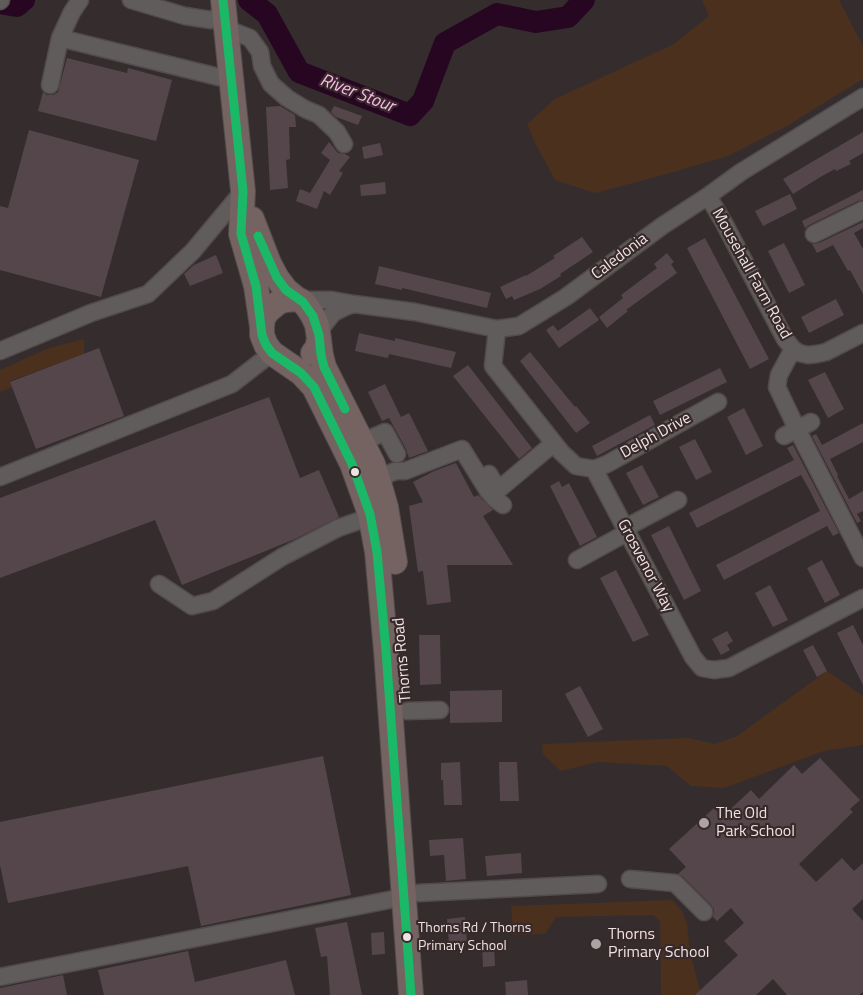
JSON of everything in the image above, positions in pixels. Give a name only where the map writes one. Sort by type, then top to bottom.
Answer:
[{"type":"highway","points":[[224,11],[243,191],[242,234],[256,286],[262,327]]},
{"type":"highway","points":[[243,191],[255,228],[277,278],[286,290],[298,299],[308,308],[313,316],[319,337],[317,348],[311,356],[295,363],[279,358],[266,345],[262,327],[263,318],[273,306],[286,300],[298,299]]},
{"type":"highway","name":"Thorns Road","points":[[319,337],[324,367],[362,442],[370,483],[370,517],[378,563],[386,651],[397,895],[411,995]]},
{"type":"highway","name":"Thorns Road","points":[[279,358],[309,380],[352,464],[370,483],[386,507],[394,552],[407,711],[397,895],[425,995]]},
{"type":"street","points":[[50,85],[60,38],[80,0]]},
{"type":"street","points":[[131,0],[211,20],[224,11],[260,52],[262,66],[271,84],[288,98],[329,123],[344,144]]},
{"type":"street","points":[[60,38],[231,80]]},
{"type":"street","name":"Caledonia","points":[[298,299],[332,300],[415,312],[497,329],[519,326],[574,291],[662,226],[741,172],[863,97]]},
{"type":"street","points":[[0,351],[91,313],[148,294],[193,251],[243,191]]},
{"type":"street","name":"Mousehall Farm Road","points":[[708,196],[779,329],[793,349],[808,355],[826,352],[863,333]]},
{"type":"street","points":[[814,234],[863,210]]},
{"type":"street","points":[[319,337],[323,326],[333,314],[345,306],[354,304]]},
{"type":"street","points":[[497,329],[494,366],[561,452],[576,466],[594,469]]},
{"type":"street","points":[[793,349],[779,375],[777,387],[863,558]]},
{"type":"street","points":[[0,477],[232,384],[279,358]]},
{"type":"street","name":"Delph Drive","points":[[594,469],[718,402]]},
{"type":"street","points":[[362,442],[385,432],[397,454]]},
{"type":"street","points":[[469,442],[498,490],[554,443]]},
{"type":"street","points":[[370,483],[395,471],[405,471],[462,449],[488,491],[504,505]]},
{"type":"street","name":"Grosvenor Way","points":[[594,469],[693,657],[702,668],[714,670],[729,668],[863,598]]},
{"type":"street","points":[[577,560],[678,500]]},
{"type":"street","points":[[159,584],[192,606],[213,601],[282,557],[338,528],[370,517]]},
{"type":"street","points":[[407,711],[440,710]]},
{"type":"street","points":[[630,879],[675,883],[704,912]]},
{"type":"street","points":[[0,977],[397,895],[598,884]]},
{"type":"shaded area","points":[[702,0],[839,0],[863,46],[863,79],[785,127],[728,156],[595,193],[555,180],[527,124],[555,99],[674,44],[709,16]]},
{"type":"shaded area","points":[[84,339],[84,354],[10,381],[12,387],[0,392],[0,370],[49,348]]},
{"type":"shaded area","points":[[827,671],[863,696],[863,745],[824,751],[724,788],[691,786],[667,766],[598,762],[561,771],[543,754],[542,744],[688,738],[715,744],[737,736]]},
{"type":"shaded area","points":[[672,900],[682,911],[687,924],[690,953],[700,995],[661,995],[660,921],[654,915],[556,917],[545,934],[513,935],[511,906]]},
{"type":"building","points":[[67,58],[127,73],[128,68],[172,80],[156,141],[38,111],[43,92],[53,95],[58,92]]},
{"type":"building","points":[[280,106],[295,115],[296,127],[289,127],[290,159],[286,160],[288,188],[270,190],[266,107]]},
{"type":"building","points":[[334,106],[362,116],[358,125],[336,117],[331,112]]},
{"type":"building","points":[[29,130],[139,160],[101,297],[0,270],[0,206],[8,208]]},
{"type":"building","points":[[863,132],[863,153],[849,161],[851,164],[836,171],[835,169],[793,194],[783,179]]},
{"type":"building","points":[[329,142],[338,153],[350,157],[339,171],[343,173],[330,195],[324,191],[317,209],[296,201],[300,189],[310,193],[330,160],[321,153]]},
{"type":"building","points":[[380,143],[383,155],[364,159],[362,147]]},
{"type":"building","points":[[385,182],[386,194],[361,196],[360,185]]},
{"type":"building","points":[[863,190],[863,200],[805,228],[802,221]]},
{"type":"building","points":[[790,194],[797,209],[763,226],[755,211]]},
{"type":"building","points":[[863,222],[863,228],[854,233],[863,249],[863,294],[833,245],[817,253],[812,244],[819,243]]},
{"type":"building","points":[[582,237],[593,252],[540,289],[514,300],[512,296],[506,299],[500,287],[526,276],[555,258],[553,256]]},
{"type":"building","points":[[705,238],[769,359],[750,369],[687,248]]},
{"type":"building","points":[[784,243],[805,285],[789,293],[768,251]]},
{"type":"building","points":[[667,253],[674,262],[671,264],[677,273],[626,310],[628,311],[607,328],[599,317],[623,298],[621,295],[657,268],[654,264]]},
{"type":"building","points":[[216,255],[223,273],[190,286],[184,274],[194,265]]},
{"type":"building","points":[[379,266],[491,293],[487,308],[375,284]]},
{"type":"building","points":[[836,299],[844,315],[809,333],[801,317]]},
{"type":"building","points":[[590,308],[599,320],[559,348],[546,330],[553,325],[558,331]]},
{"type":"building","points":[[359,333],[395,341],[395,338],[456,352],[451,368],[389,354],[388,358],[355,351]]},
{"type":"building","points":[[99,348],[124,416],[36,449],[10,382]]},
{"type":"building","points":[[530,352],[590,423],[576,433],[520,361]]},
{"type":"building","points":[[468,365],[532,448],[519,459],[453,376]]},
{"type":"building","points":[[720,368],[727,382],[660,415],[653,401]]},
{"type":"building","points":[[825,372],[844,409],[828,418],[808,380]]},
{"type":"building","points":[[385,384],[401,417],[409,413],[428,451],[409,458],[389,418],[382,421],[368,392]]},
{"type":"building","points":[[269,397],[300,478],[319,470],[339,517],[295,539],[182,585],[155,520],[0,578],[0,498]]},
{"type":"building","points":[[744,408],[763,446],[746,455],[727,417]]},
{"type":"building","points":[[650,415],[655,425],[597,456],[592,446]]},
{"type":"building","points":[[863,423],[863,442],[830,459],[849,499],[863,491],[863,511],[857,514],[861,521],[857,523],[812,436],[816,434],[822,445]]},
{"type":"building","points":[[695,439],[712,472],[696,480],[679,447]]},
{"type":"building","points":[[793,445],[839,533],[833,536],[827,526],[724,580],[716,565],[820,511],[810,491],[801,475],[697,528],[689,513],[794,460],[787,448]]},
{"type":"building","points":[[456,463],[474,497],[478,495],[493,510],[483,516],[513,565],[447,565],[451,602],[427,605],[423,571],[418,572],[409,506],[423,502],[413,482]]},
{"type":"building","points":[[642,465],[659,497],[643,505],[626,473]]},
{"type":"building","points":[[559,481],[562,487],[569,483],[597,537],[580,546],[550,486]]},
{"type":"building","points":[[669,526],[701,591],[684,600],[651,535]]},
{"type":"building","points":[[822,560],[840,595],[825,603],[807,568]]},
{"type":"building","points":[[616,570],[649,635],[633,642],[600,578]]},
{"type":"building","points":[[770,585],[788,620],[773,627],[755,593]]},
{"type":"building","points":[[853,625],[863,645],[863,685],[837,633]]},
{"type":"building","points":[[727,631],[733,641],[727,645],[730,650],[721,655],[712,639]]},
{"type":"building","points":[[419,635],[440,635],[441,684],[420,685]]},
{"type":"building","points":[[813,645],[827,671],[817,677],[803,650]]},
{"type":"building","points":[[580,686],[603,729],[588,737],[565,694]]},
{"type":"building","points":[[502,690],[502,722],[450,723],[450,691]]},
{"type":"building","points":[[323,756],[351,895],[201,926],[188,866],[8,903],[0,865],[0,822]]},
{"type":"building","points":[[820,758],[860,800],[850,809],[853,812],[799,864],[816,882],[842,858],[854,871],[863,863],[863,899],[852,909],[863,921],[863,992],[859,995],[787,995],[773,979],[756,995],[695,995],[738,955],[724,941],[744,923],[731,908],[717,921],[713,917],[714,910],[711,905],[678,874],[686,867],[669,849],[714,808],[722,817],[751,790],[759,799],[794,765],[802,774]]},
{"type":"building","points":[[460,762],[462,805],[444,805],[441,763]]},
{"type":"building","points":[[499,762],[517,762],[519,801],[500,801]]},
{"type":"building","points":[[463,838],[466,879],[446,881],[444,855],[430,856],[429,840]]},
{"type":"building","points":[[521,853],[522,873],[487,876],[485,856]]},
{"type":"building","points":[[465,917],[467,942],[449,944],[447,919]]},
{"type":"building","points":[[347,922],[362,995],[330,995],[327,956],[321,957],[315,928]]},
{"type":"building","points":[[384,932],[385,954],[372,955],[371,933]]},
{"type":"building","points":[[494,944],[495,966],[483,967],[482,945]]},
{"type":"building","points":[[188,951],[195,982],[286,960],[295,995],[104,995],[98,970]]},
{"type":"building","points":[[63,975],[67,995],[0,995],[0,988]]},
{"type":"building","points":[[527,980],[528,995],[506,995],[505,982]]},
{"type":"waterway","name":"River Stour","points":[[0,3],[17,6],[24,0]]},
{"type":"waterway","name":"River Stour","points":[[249,0],[267,14],[299,72],[410,115],[423,101],[445,43],[497,14],[536,22],[568,17],[584,0]]},
{"type":"transit line","points":[[223,0],[243,191],[241,234],[256,286],[262,335],[272,353],[301,373],[314,387],[352,464],[370,514],[377,552],[386,651],[411,995]]},
{"type":"transit line","points":[[258,236],[277,278],[286,290],[303,302],[313,316],[319,335],[324,367],[345,409]]},
{"type":"place","name":"The Old Park School","points":[[704,823]]},
{"type":"place","name":"Thorns Rd / Thorns Primary School","points":[[407,937]]},
{"type":"place","name":"Thorns Primary School","points":[[596,944]]}]
